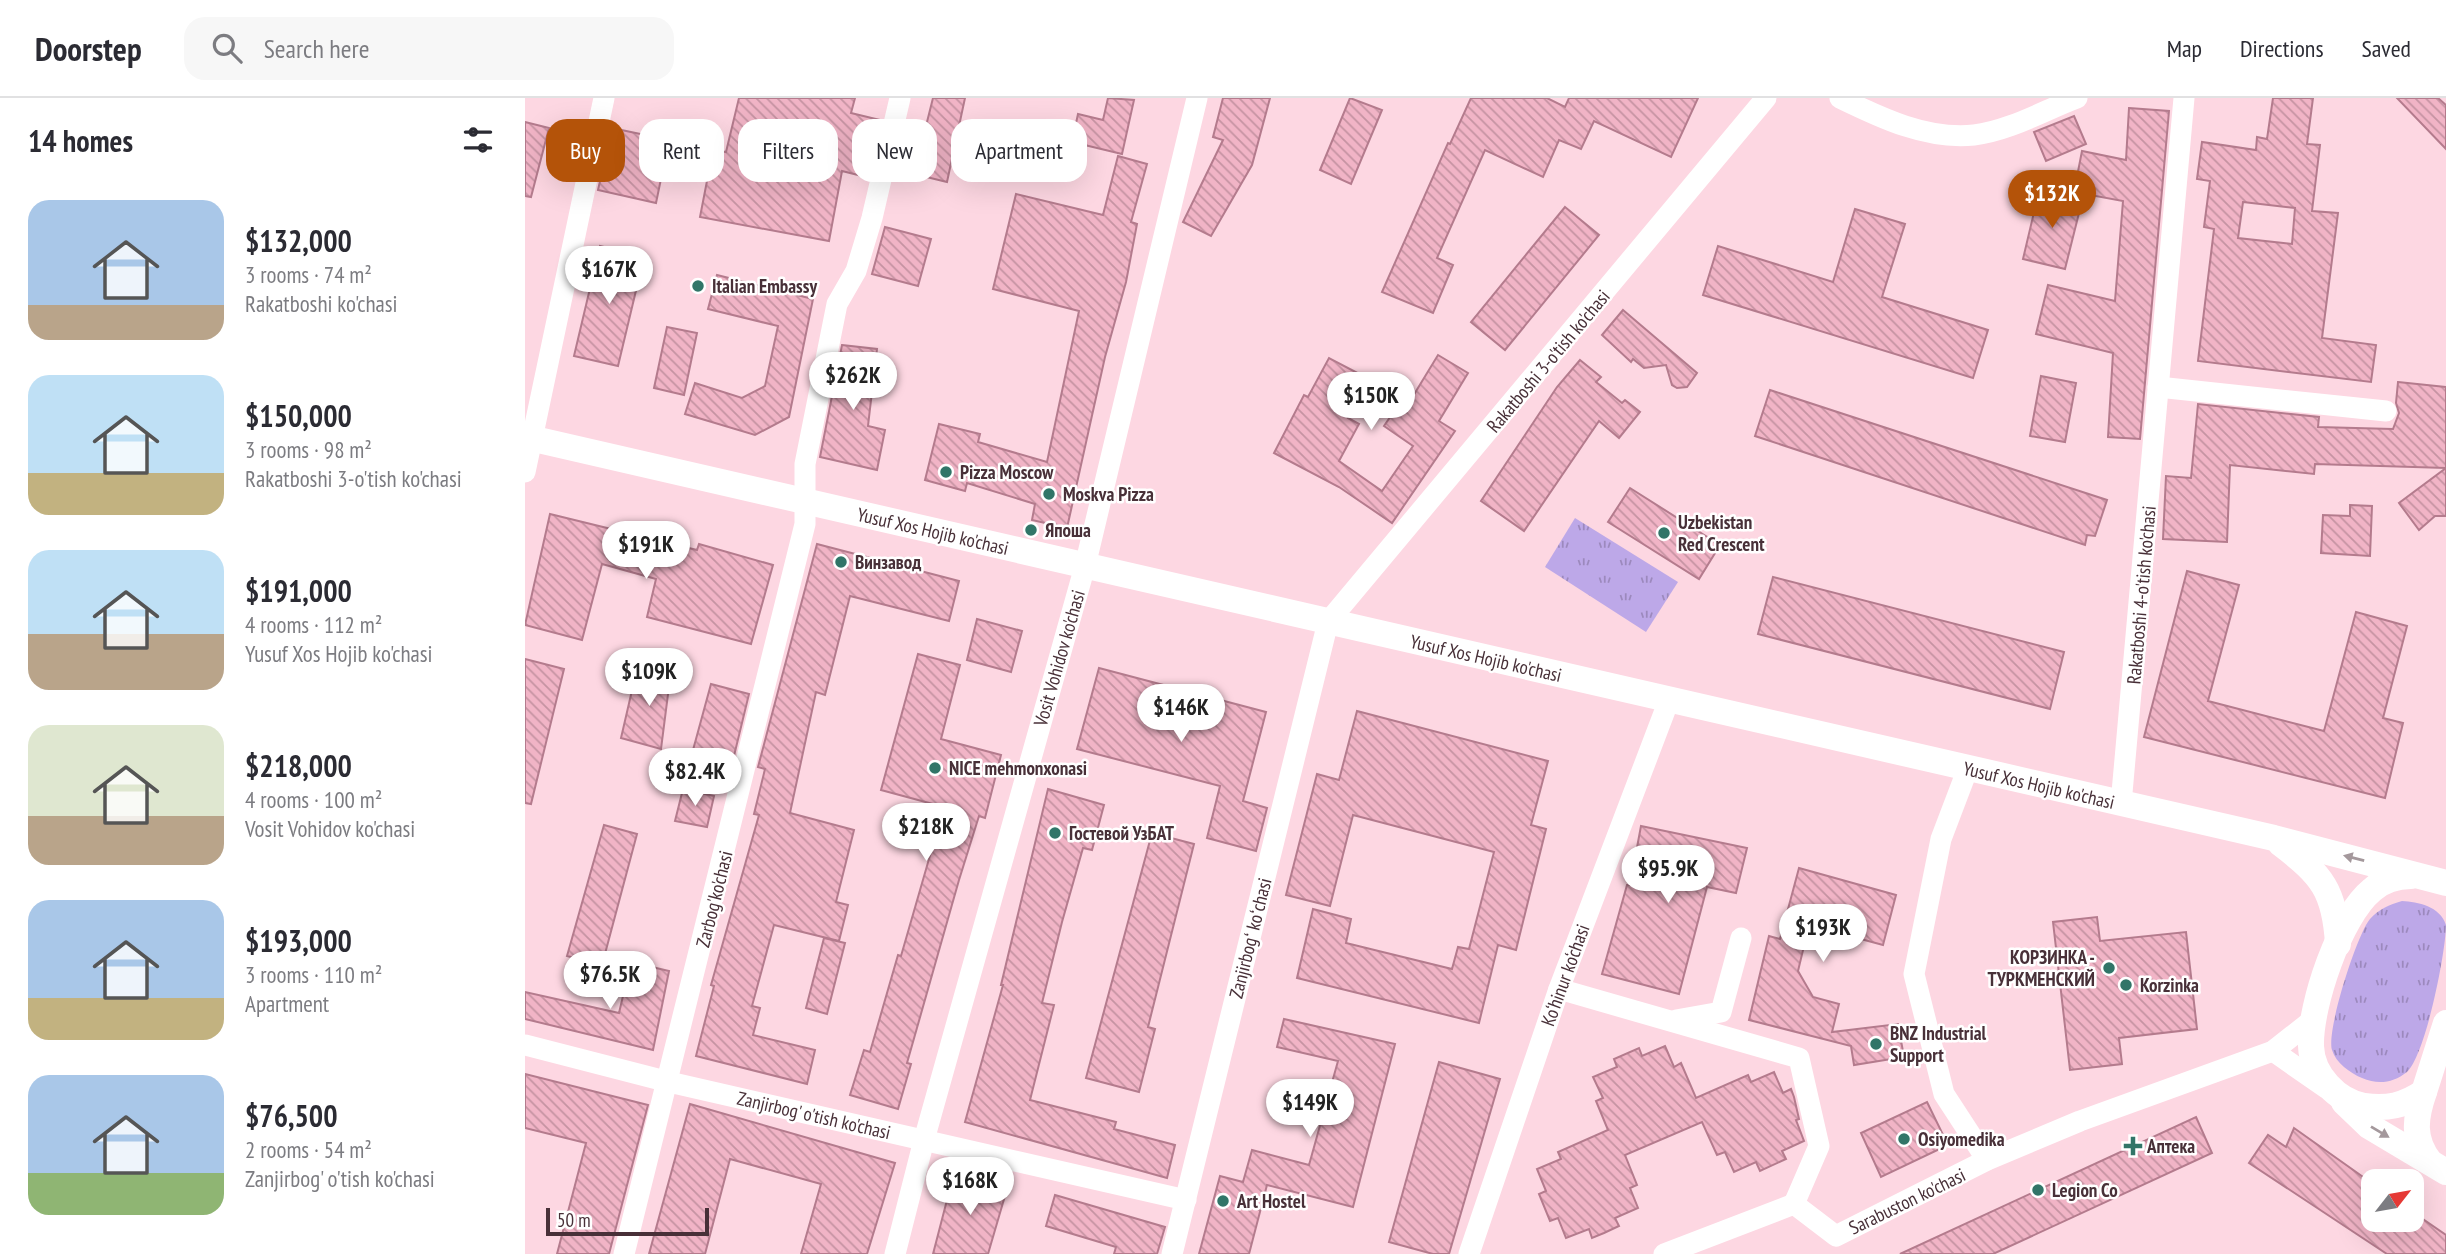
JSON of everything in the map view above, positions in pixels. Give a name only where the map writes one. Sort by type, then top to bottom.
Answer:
[{"type":"main road","name":"Yusuf Xos Hojib ko'chasi","points":[[529,438],[2274,838],[2446,883]]},
{"type":"main road","points":[[2274,838],[2322,880],[2333,904],[2338,944]]},
{"type":"main road","points":[[2438,1167],[2369,1126],[2336,1094],[2318,1069],[2311,1049],[2315,1018],[2338,944],[2355,909],[2372,889],[2392,878],[2420,876],[2446,899]]},
{"type":"main road","points":[[2438,1167],[2422,1149],[2416,1128],[2424,1092],[2446,1023]]},
{"type":"main road","points":[[2336,1094],[2354,1104],[2395,1107],[2424,1092]]},
{"type":"street","points":[[525,472],[529,438],[604,98]]},
{"type":"street","name":"Zarbog'ko'chasi","points":[[624,1254],[670,1082],[805,524],[805,464],[837,304],[856,271],[873,218],[900,98]]},
{"type":"street","name":"Vosit Vohidov ko'chasi","points":[[895,1254],[924,1140],[1085,566],[1197,98]]},
{"type":"street","name":"Rakatboshi 3-o'tish ko'chasi","points":[[1328,622],[1766,98]]},
{"type":"street","points":[[1840,98],[1900,125],[1927,131],[1973,135],[1990,132],[2077,98]]},
{"type":"street","name":"Rakatboshi 4-o'tish ko'chasi","points":[[2122,804],[2184,98]]},
{"type":"street","points":[[2158,387],[2386,411]]},
{"type":"street","name":"Zanjirbogʻ koʻchasi","points":[[1172,1254],[1328,622]]},
{"type":"street","name":"Ko‘hinur ko‘chasi","points":[[1469,1254],[1559,989],[1669,700]]},
{"type":"street","points":[[1968,768],[1941,839],[1914,974],[1944,1094],[1987,1160]]},
{"type":"street","points":[[1670,1021],[1721,1012],[1741,938]]},
{"type":"street","points":[[1559,989],[1799,1058],[1819,1146],[1794,1204],[1664,1254]]},
{"type":"street","name":"Sarabuston ko'chasi","points":[[1794,1204],[1836,1236],[1987,1160],[2080,1121],[2273,1051],[2315,1018]]},
{"type":"street","name":"Zanjirbog' o'tish ko'chasi","points":[[525,1045],[670,1082],[1186,1200]]},
{"type":"street","points":[[2273,1051],[2336,1094]]},
{"type":"green space","points":[[1575,518],[1678,582],[1646,632],[1545,567]]},
{"type":"green space","points":[[2402,901],[2428,906],[2439,913],[2446,925],[2443,956],[2428,1024],[2414,1062],[2407,1072],[2396,1079],[2374,1082],[2344,1067],[2332,1050],[2331,1040],[2344,983],[2364,928],[2377,913]]},
{"type":"building","points":[[739,98],[855,98],[851,113],[876,119],[852,119],[852,174],[842,171],[829,241],[700,217],[707,182],[724,182],[726,152]]},
{"type":"building","points":[[933,98],[965,98],[960,119],[951,119],[951,163],[947,182],[937,180],[937,119],[928,119]]},
{"type":"building","points":[[1108,98],[1134,100],[1122,154],[1087,146],[1087,119],[1077,119],[1078,114],[1103,120]]},
{"type":"building","points":[[1223,98],[1270,98],[1252,165],[1211,236],[1183,222],[1223,140],[1213,137]]},
{"type":"building","points":[[1350,98],[1382,110],[1351,184],[1320,170]]},
{"type":"building","points":[[1471,98],[1547,98],[1565,107],[1569,98],[1698,98],[1671,157],[1594,121],[1581,149],[1559,140],[1543,177],[1485,150],[1437,258],[1453,265],[1433,313],[1382,292],[1448,143],[1450,144]]},
{"type":"building","points":[[2273,98],[2313,98],[2307,144],[2320,145],[2312,211],[2338,213],[2322,338],[2376,345],[2371,382],[2198,361],[2214,229],[2204,227],[2210,181],[2197,179],[2202,142],[2256,150],[2257,137],[2267,139]],"holes":[[[2243,202],[2295,208],[2292,244],[2238,238]]]},
{"type":"building","points":[[2397,98],[2438,98],[2446,105],[2446,149]]},
{"type":"building","points":[[2129,108],[2169,111],[2140,439],[2108,437],[2113,353],[2036,334],[2048,285],[2115,301],[2123,201],[2074,192],[2082,151],[2126,160]]},
{"type":"building","points":[[2074,116],[2086,144],[2046,161],[2034,132]]},
{"type":"building","points":[[525,122],[546,127],[546,140],[531,197],[525,196]]},
{"type":"building","points":[[625,131],[639,134],[639,182],[660,182],[656,203],[598,190],[600,182],[625,182]]},
{"type":"building","points":[[1118,156],[1147,164],[1131,222],[1137,224],[1126,282],[1105,357],[1067,528],[1032,520],[1035,504],[967,483],[965,491],[925,480],[939,424],[980,434],[978,442],[1047,462],[1079,311],[993,289],[1016,194],[1103,215]]},
{"type":"building","points":[[2039,191],[2082,201],[2065,269],[2023,259]]},
{"type":"building","points":[[1565,207],[1599,235],[1505,350],[1471,322]]},
{"type":"building","points":[[1855,209],[1905,224],[1882,297],[1988,330],[1973,378],[1703,295],[1718,246],[1833,282]]},
{"type":"building","points":[[885,227],[931,239],[918,286],[872,274]]},
{"type":"building","points":[[600,246],[644,257],[618,366],[574,356]]},
{"type":"building","points":[[717,275],[813,299],[789,417],[755,435],[685,414],[695,383],[742,398],[765,386],[778,326],[708,309]]},
{"type":"building","points":[[1623,310],[1697,373],[1687,387],[1677,388],[1672,385],[1666,365],[1644,368],[1633,359],[1631,362],[1602,335]]},
{"type":"building","points":[[667,327],[697,333],[684,395],[654,388]]},
{"type":"building","points":[[842,345],[877,349],[868,426],[885,430],[877,470],[820,457]]},
{"type":"building","points":[[1438,355],[1468,373],[1439,421],[1455,431],[1392,523],[1339,487],[1274,453],[1304,395],[1308,397],[1329,358],[1369,379],[1348,418],[1359,424],[1339,461],[1382,491],[1413,446],[1384,426],[1404,397],[1410,401]]},
{"type":"building","points":[[1580,360],[1601,377],[1596,382],[1622,403],[1625,400],[1640,412],[1619,438],[1599,421],[1524,531],[1481,501],[1557,387]]},
{"type":"building","points":[[2041,376],[2076,383],[2065,442],[2030,436]]},
{"type":"building","points":[[2398,382],[2446,387],[2446,468],[2315,464],[2314,474],[2230,465],[2227,542],[2163,539],[2166,476],[2191,478],[2198,404],[2319,417],[2318,427],[2393,429],[2399,413],[2396,403]]},
{"type":"building","points":[[1770,390],[2107,500],[2095,536],[2087,535],[2085,545],[1755,436]]},
{"type":"building","points":[[2446,468],[2446,516],[2435,516],[2419,530],[2399,503]]},
{"type":"building","name":"Uzbekistan Red Crescent","points":[[1630,488],[1720,545],[1699,579],[1608,522]]},
{"type":"building","points":[[2350,505],[2372,506],[2370,556],[2321,553],[2323,515],[2350,516]]},
{"type":"building","points":[[550,514],[697,550],[699,544],[773,565],[751,644],[647,617],[656,579],[602,564],[582,640],[525,625]]},
{"type":"building","points":[[817,544],[959,581],[949,621],[850,596],[825,695],[816,692],[790,813],[854,830],[836,902],[848,905],[839,941],[774,925],[752,1006],[760,1008],[753,1035],[815,1050],[807,1084],[696,1056],[714,986],[711,985],[759,815],[754,814],[765,769],[758,767]]},
{"type":"building","points":[[2187,571],[2239,585],[2208,701],[2324,731],[2356,612],[2407,626],[2383,718],[2403,723],[2385,798],[2144,737]]},
{"type":"building","points":[[1773,577],[2064,652],[2050,709],[1758,634]]},
{"type":"building","points":[[977,619],[1022,631],[1011,672],[967,660]]},
{"type":"building","points":[[918,654],[960,665],[941,739],[1001,755],[985,818],[979,816],[959,880],[907,1063],[911,1064],[898,1109],[850,1095],[864,1050],[870,1052],[944,807],[881,790]]},
{"type":"building","points":[[655,657],[672,663],[661,749],[621,738],[633,686],[647,690]]},
{"type":"building","points":[[525,659],[564,669],[531,804],[525,803]]},
{"type":"building","points":[[1099,668],[1266,712],[1243,801],[1267,808],[1256,851],[1207,838],[1220,786],[1077,749]]},
{"type":"building","points":[[711,684],[749,694],[733,760],[693,750]]},
{"type":"building","points":[[1357,711],[1548,761],[1531,825],[1546,829],[1516,950],[1498,945],[1479,1023],[1297,978],[1313,909],[1351,919],[1346,943],[1452,969],[1458,947],[1469,949],[1494,852],[1353,815],[1330,906],[1286,895],[1317,774],[1339,780]]},
{"type":"building","points":[[683,789],[714,796],[707,827],[675,821]]},
{"type":"building","points":[[1048,789],[1104,805],[1092,850],[1083,848],[1062,922],[1042,1003],[1054,1005],[1030,1100],[1116,1122],[1114,1129],[1175,1145],[1167,1178],[965,1122],[1003,985]]},
{"type":"building","points":[[604,825],[637,834],[602,965],[567,956]]},
{"type":"building","points":[[1641,826],[1747,848],[1736,893],[1707,887],[1679,994],[1602,974],[1627,885],[1630,885]]},
{"type":"building","points":[[1152,833],[1194,844],[1148,1027],[1155,1029],[1139,1092],[1086,1078]]},
{"type":"building","points":[[1799,868],[1896,895],[1883,945],[1809,925],[1798,971],[1813,997],[1839,1004],[1832,1032],[1898,1024],[1904,1057],[1854,1065],[1851,1046],[1749,1020],[1769,936],[1780,939]]},
{"type":"building","name":"Korzinka","points":[[2097,917],[2100,941],[2186,932],[2197,1029],[2119,1038],[2122,1064],[2070,1070],[2053,922]]},
{"type":"building","points":[[824,938],[845,943],[827,1014],[806,1008]]},
{"type":"building","points":[[631,962],[669,971],[653,1050],[525,1019],[525,992],[619,1013]]},
{"type":"building","points":[[1284,1019],[1395,1044],[1353,1207],[1267,1185],[1249,1254],[1199,1254],[1220,1176],[1243,1182],[1252,1150],[1309,1165],[1338,1061],[1277,1047]]},
{"type":"building","points":[[1665,1046],[1674,1067],[1681,1063],[1696,1098],[1748,1075],[1751,1082],[1774,1072],[1783,1093],[1791,1089],[1799,1119],[1796,1120],[1804,1141],[1782,1151],[1786,1159],[1760,1171],[1756,1162],[1734,1172],[1725,1152],[1717,1155],[1702,1122],[1625,1155],[1637,1185],[1630,1188],[1638,1208],[1615,1218],[1619,1226],[1592,1238],[1589,1229],[1566,1238],[1558,1218],[1550,1221],[1539,1194],[1546,1191],[1537,1169],[1561,1159],[1558,1152],[1608,1130],[1596,1101],[1603,1098],[1593,1077],[1617,1067],[1614,1059],[1639,1048],[1642,1056]]},
{"type":"building","points":[[1439,1062],[1500,1079],[1449,1254],[1433,1254],[1389,1242]]},
{"type":"building","points":[[525,1074],[648,1105],[609,1254],[557,1254],[586,1143],[525,1128]]},
{"type":"building","name":"Osiyomedika","points":[[1927,1102],[1948,1145],[1881,1177],[1861,1133]]},
{"type":"building","points":[[690,1104],[895,1163],[867,1254],[801,1254],[821,1184],[730,1159],[705,1254],[649,1254]]},
{"type":"building","points":[[2196,1117],[2212,1153],[1993,1254],[1900,1254]]},
{"type":"building","points":[[2294,1128],[2361,1175],[2361,1232],[2424,1232],[2424,1220],[2446,1235],[2446,1254],[2387,1254],[2249,1163],[2268,1135],[2286,1147]]},
{"type":"building","points":[[954,1173],[1007,1189],[988,1254],[933,1254]]},
{"type":"building","points":[[1055,1195],[1165,1227],[1157,1254],[1114,1254],[1116,1247],[1046,1226]]},
{"type":"place","name":"Italian Embassy","points":[[698,286]]},
{"type":"place","name":"Pizza Moscow","points":[[946,472]]},
{"type":"place","name":"Moskva Pizza","points":[[1049,494]]},
{"type":"place","name":"Япоша","points":[[1031,530]]},
{"type":"place","name":"Uzbekistan Red Crescent","points":[[1664,533]]},
{"type":"place","name":"Винзавод","points":[[841,562]]},
{"type":"place","name":"NICE mehmonxonasi","points":[[935,768]]},
{"type":"place","name":"Гостевой УзБАТ","points":[[1055,833]]},
{"type":"place","name":"КОРЗИНКА - ТУРКМЕНСКИЙ","points":[[2109,968]]},
{"type":"place","name":"Korzinka","points":[[2126,985]]},
{"type":"place","name":"BNZ Industrial Support","points":[[1876,1044]]},
{"type":"place","name":"Osiyomedika","points":[[1904,1139]]},
{"type":"place","name":"Аптека","points":[[2133,1146]]},
{"type":"place","name":"Legion Co","points":[[2038,1190]]},
{"type":"place","name":"Art Hostel","points":[[1223,1201]]}]
